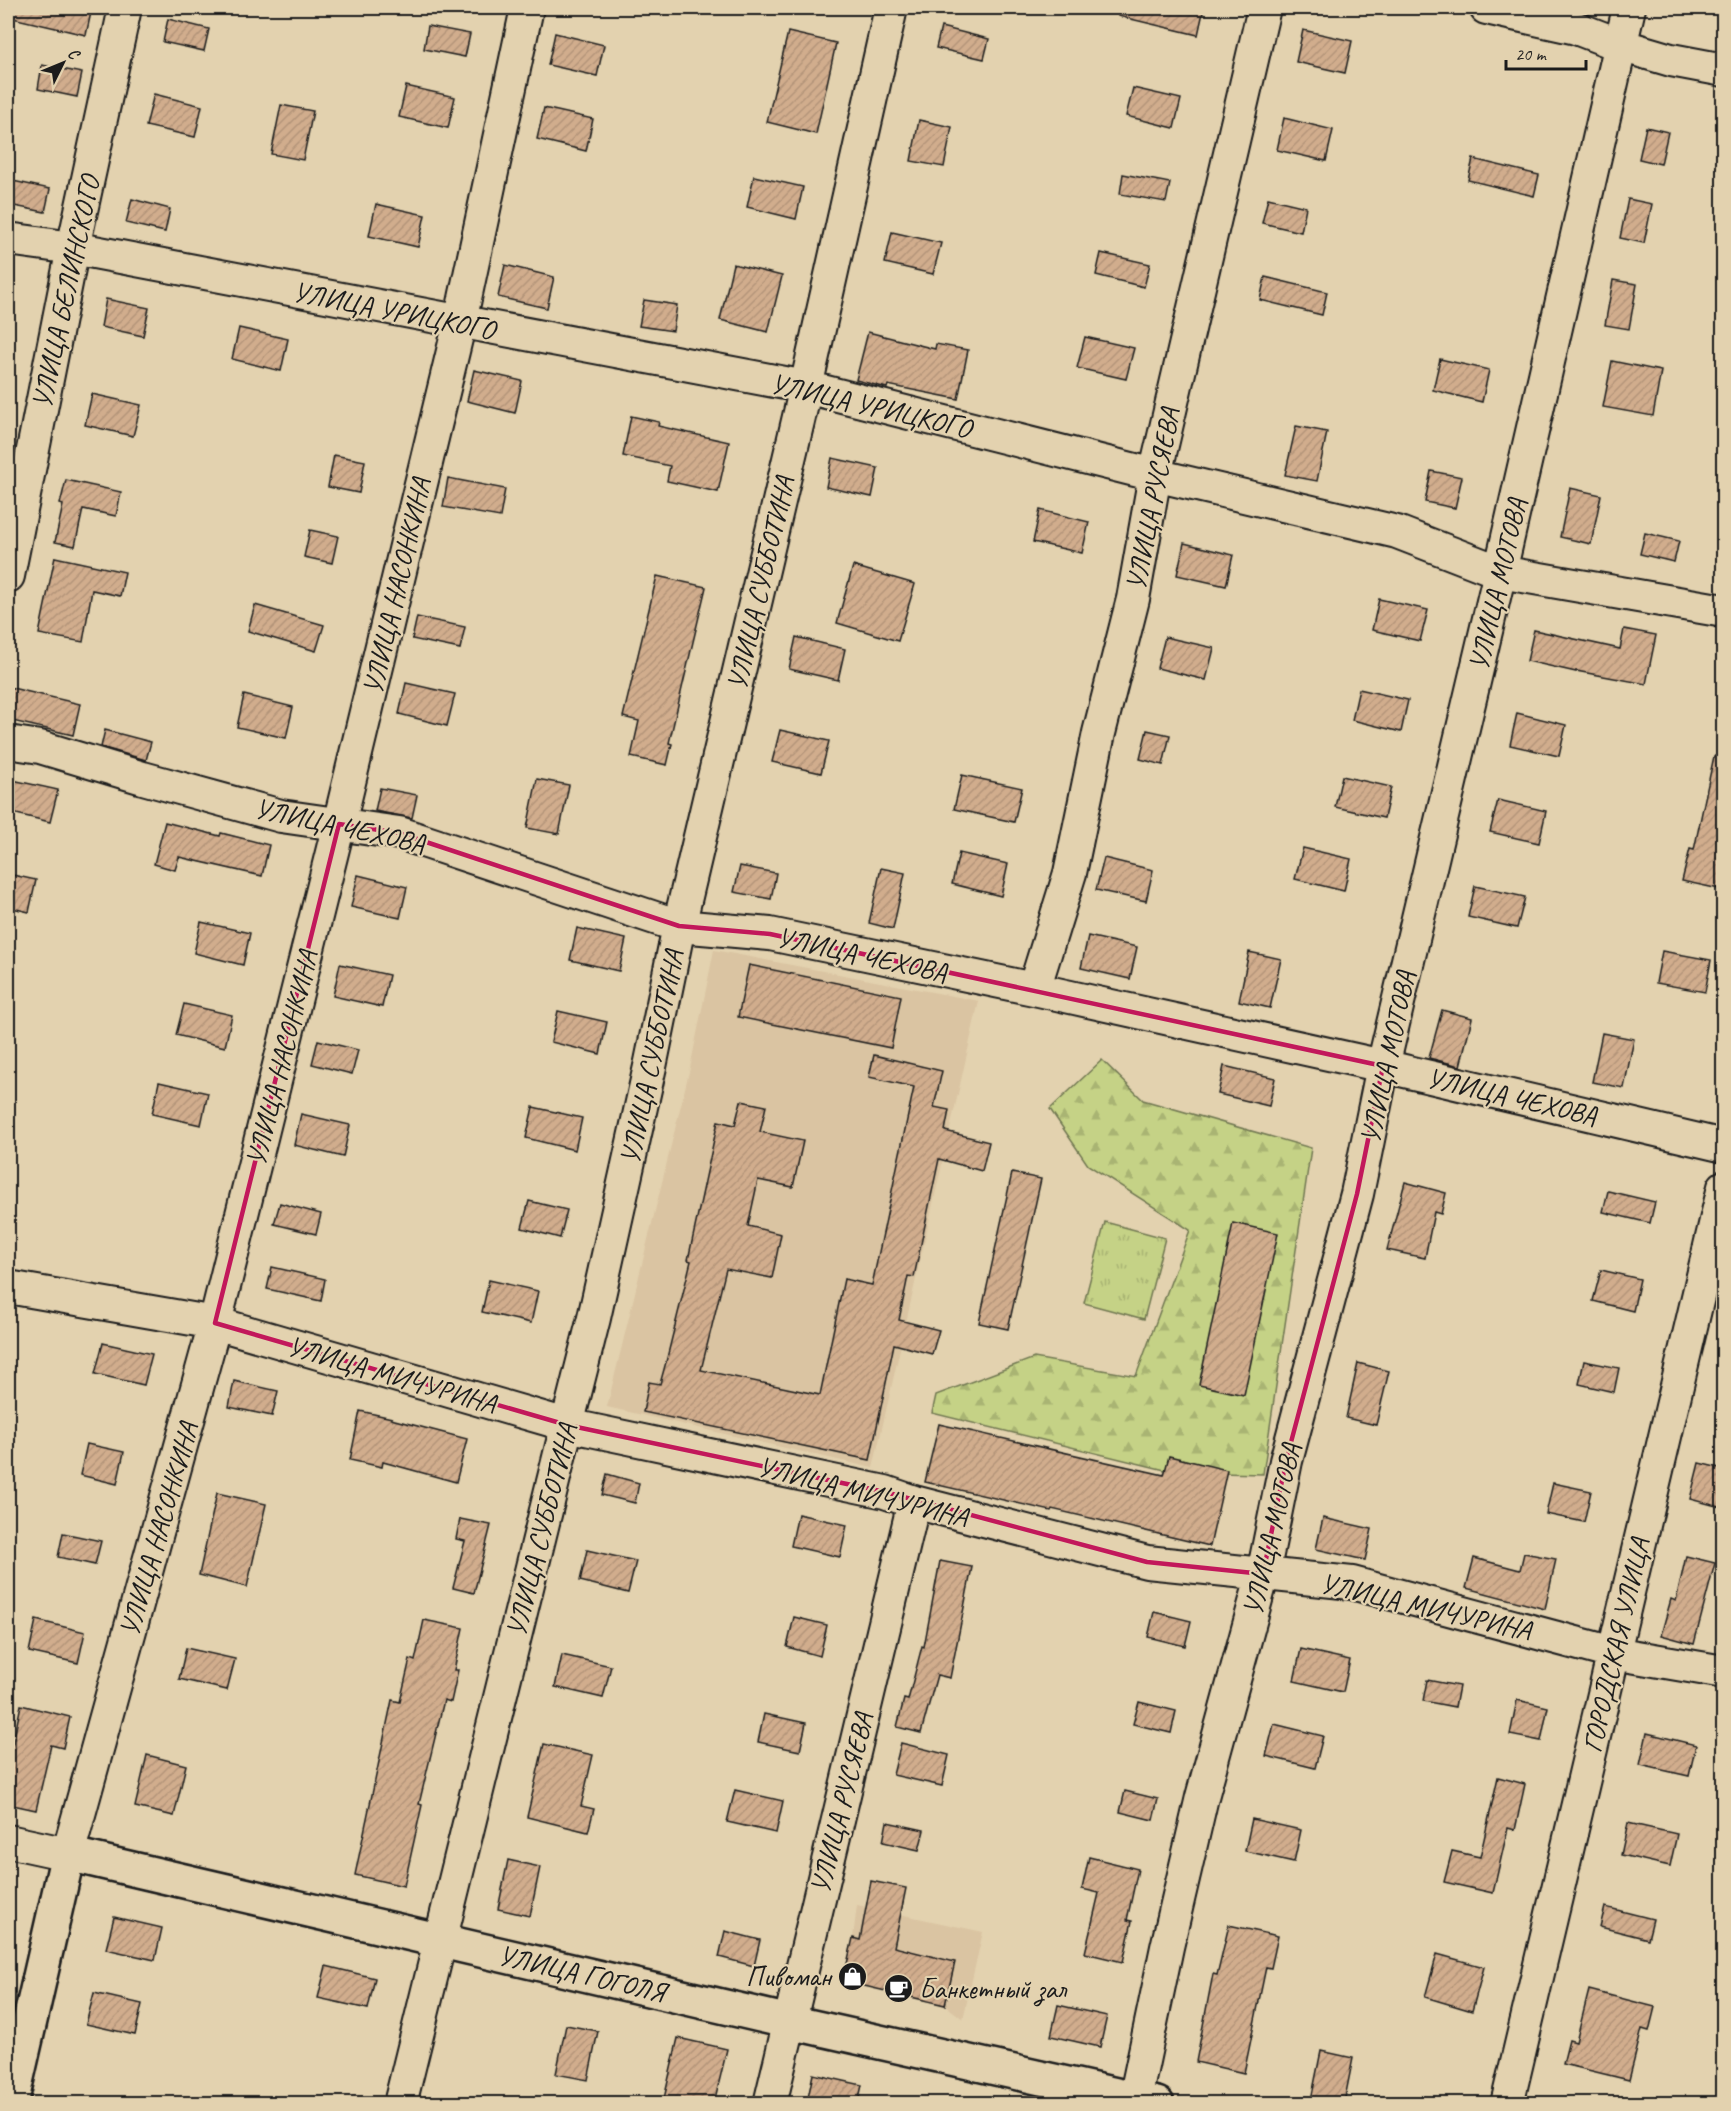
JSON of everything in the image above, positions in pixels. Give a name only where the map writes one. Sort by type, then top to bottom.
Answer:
[{"type":"street","name":"УЛИЦА БЕЛИНСКОГО","points":[[8,576],[73,248],[125,8]]},
{"type":"street","name":"УЛИЦА НАСОНКИНА","points":[[11,2103],[68,1854],[215,1323],[339,824],[459,322],[527,8]]},
{"type":"street","name":"УЛИЦА СУББОТИНА","points":[[400,2103],[600,1295],[679,926],[806,387],[891,8]]},
{"type":"street","name":"УЛИЦА РУСЯЕВА","points":[[1034,989],[1070,873],[1099,733],[1132,599],[1155,475],[1264,8]]},
{"type":"street","points":[[1486,8],[1576,28],[1620,45],[1671,60],[1724,70]]},
{"type":"street","name":"УЛИЦА МОТОВА","points":[[1142,2102],[1167,1947],[1202,1797],[1263,1574],[1286,1461],[1357,1194],[1383,1066],[1500,572],[1629,8]]},
{"type":"street","name":"УЛИЦА УРИЦКОГО","points":[[8,239],[73,248],[806,387],[1155,475],[1397,532],[1500,572],[1724,611]]},
{"type":"street","name":"УЛИЦА ЧЕХОВА","points":[[8,742],[40,747],[281,816],[399,833],[679,926],[770,934],[1034,989],[1383,1066],[1724,1146]]},
{"type":"street","name":"ГОРОДСКАЯ УЛИЦА","points":[[1507,2103],[1724,1187]]},
{"type":"street","name":"УЛИЦА МИЧУРИНА","points":[[8,1287],[215,1323],[567,1425],[885,1492],[914,1502],[1147,1562],[1352,1583],[1613,1653],[1724,1672]]},
{"type":"street","name":"УЛИЦА РУСЯЕВА","points":[[770,2103],[914,1502]]},
{"type":"street","name":"УЛИЦА ГОГОЛЯ","points":[[8,1841],[1142,2102]]},
{"type":"highlighted area","points":[[339,824],[399,833],[679,926],[770,934],[1383,1066],[1357,1194],[1286,1461],[1263,1574],[1147,1562],[885,1492],[567,1425],[215,1323]]},
{"type":"shaded area","points":[[714,950],[979,1001],[873,1468],[607,1407],[690,1068]]},
{"type":"shaded area","points":[[857,1905],[983,1932],[963,2019],[945,2005],[843,1981],[853,1938]]},
{"type":"green space","points":[[1102,1060],[1143,1100],[1311,1148],[1263,1474],[1173,1472],[932,1413],[936,1395],[1034,1358],[1136,1376],[1190,1230],[1088,1165],[1050,1109]]},
{"type":"green space","points":[[1105,1222],[1165,1238],[1144,1319],[1084,1303]]},
{"type":"building","points":[[8,8],[92,8],[86,35],[8,17]]},
{"type":"building","points":[[1119,8],[1204,8],[1198,35],[1118,16]]},
{"type":"building","points":[[168,19],[209,29],[204,51],[163,42]]},
{"type":"building","points":[[428,26],[470,34],[465,57],[424,49]]},
{"type":"building","points":[[941,27],[989,39],[984,59],[936,48]]},
{"type":"building","points":[[1303,30],[1352,41],[1345,73],[1296,62]]},
{"type":"building","points":[[788,32],[836,43],[816,134],[767,122]]},
{"type":"building","points":[[555,33],[604,45],[597,76],[548,65]]},
{"type":"building","points":[[42,65],[82,73],[77,97],[38,89]]},
{"type":"building","points":[[406,86],[455,97],[448,128],[399,117]]},
{"type":"building","points":[[1133,88],[1181,99],[1174,128],[1126,116]]},
{"type":"building","points":[[154,94],[202,106],[195,137],[146,126]]},
{"type":"building","points":[[281,105],[313,111],[303,160],[271,154]]},
{"type":"building","points":[[544,108],[593,119],[586,151],[537,139]]},
{"type":"building","points":[[1284,118],[1333,130],[1326,161],[1277,150]]},
{"type":"building","points":[[919,120],[952,127],[944,167],[911,161]]},
{"type":"building","points":[[1646,127],[1668,132],[1661,164],[1639,159]]},
{"type":"building","points":[[1473,159],[1539,175],[1534,196],[1468,180]]},
{"type":"building","points":[[1123,174],[1170,183],[1166,202],[1120,194]]},
{"type":"building","points":[[754,176],[803,187],[796,219],[747,207]]},
{"type":"building","points":[[13,181],[50,189],[45,212],[9,205]]},
{"type":"building","points":[[1268,198],[1306,207],[1301,232],[1262,223]]},
{"type":"building","points":[[132,199],[170,209],[165,232],[126,223]]},
{"type":"building","points":[[1628,199],[1652,204],[1644,243],[1620,238]]},
{"type":"building","points":[[376,204],[425,215],[418,247],[369,236]]},
{"type":"building","points":[[892,232],[941,243],[933,274],[885,263]]},
{"type":"building","points":[[1101,253],[1150,264],[1144,287],[1096,275]]},
{"type":"building","points":[[733,264],[782,276],[768,332],[720,320]]},
{"type":"building","points":[[505,265],[554,277],[547,308],[498,297]]},
{"type":"building","points":[[1265,277],[1327,292],[1322,315],[1260,300]]},
{"type":"building","points":[[1613,280],[1637,284],[1629,329],[1605,325]]},
{"type":"building","points":[[106,299],[149,308],[143,336],[101,327]]},
{"type":"building","points":[[644,300],[677,305],[673,331],[639,326]]},
{"type":"building","points":[[239,328],[288,339],[281,371],[232,359]]},
{"type":"building","points":[[868,332],[935,349],[936,344],[968,350],[958,399],[888,385],[887,388],[856,380]]},
{"type":"building","points":[[1085,337],[1134,348],[1126,379],[1077,368]]},
{"type":"building","points":[[1440,359],[1489,370],[1482,402],[1433,390]]},
{"type":"building","points":[[1612,361],[1661,371],[1653,416],[1603,407]]},
{"type":"building","points":[[474,370],[522,381],[515,413],[467,401]]},
{"type":"building","points":[[92,394],[141,405],[133,436],[85,425]]},
{"type":"building","points":[[631,416],[659,422],[658,426],[729,442],[718,492],[667,481],[670,466],[623,456]]},
{"type":"building","points":[[1296,426],[1327,432],[1317,481],[1285,475]]},
{"type":"building","points":[[334,455],[365,461],[359,493],[328,487]]},
{"type":"building","points":[[832,458],[878,468],[872,497],[826,487]]},
{"type":"building","points":[[1431,471],[1462,477],[1455,508],[1425,502]]},
{"type":"building","points":[[448,478],[505,489],[500,517],[443,507]]},
{"type":"building","points":[[66,480],[121,492],[116,516],[83,509],[75,546],[55,542]]},
{"type":"building","points":[[1570,488],[1601,495],[1591,544],[1560,537]]},
{"type":"building","points":[[1040,510],[1089,522],[1082,553],[1033,542]]},
{"type":"building","points":[[310,530],[338,536],[332,563],[304,557]]},
{"type":"building","points":[[1645,533],[1679,541],[1674,562],[1640,554]]},
{"type":"building","points":[[1184,543],[1233,555],[1226,586],[1177,575]]},
{"type":"building","points":[[55,557],[125,572],[120,596],[92,590],[83,642],[39,634]]},
{"type":"building","points":[[853,566],[915,584],[898,641],[837,623]]},
{"type":"building","points":[[657,576],[706,587],[669,743],[672,744],[667,765],[631,757],[639,721],[623,717]]},
{"type":"building","points":[[1379,599],[1428,610],[1420,641],[1372,630]]},
{"type":"building","points":[[255,605],[324,625],[316,651],[248,631]]},
{"type":"building","points":[[417,617],[465,627],[460,649],[412,639]]},
{"type":"building","points":[[1624,629],[1656,635],[1646,684],[1527,661],[1534,630],[1620,649]]},
{"type":"building","points":[[796,637],[845,649],[838,680],[789,669]]},
{"type":"building","points":[[1165,637],[1214,648],[1206,680],[1157,668]]},
{"type":"building","points":[[406,683],[455,694],[447,726],[399,714]]},
{"type":"building","points":[[8,687],[80,704],[73,735],[8,720]]},
{"type":"building","points":[[1359,689],[1408,700],[1401,732],[1352,720]]},
{"type":"building","points":[[244,695],[293,707],[286,738],[237,727]]},
{"type":"building","points":[[1517,713],[1566,725],[1559,756],[1510,745]]},
{"type":"building","points":[[105,730],[151,742],[146,760],[101,747]]},
{"type":"building","points":[[780,730],[829,741],[821,773],[772,762]]},
{"type":"building","points":[[1147,730],[1170,735],[1163,765],[1140,759]]},
{"type":"building","points":[[1714,756],[1724,757],[1724,890],[1682,881],[1690,849],[1694,850]]},
{"type":"building","points":[[962,775],[1022,788],[1014,822],[954,809]]},
{"type":"building","points":[[1342,776],[1391,787],[1384,818],[1335,807]]},
{"type":"building","points":[[8,779],[58,790],[50,822],[8,812]]},
{"type":"building","points":[[537,779],[569,785],[559,834],[527,828]]},
{"type":"building","points":[[380,788],[417,795],[412,818],[375,811]]},
{"type":"building","points":[[1498,800],[1546,811],[1539,843],[1490,832]]},
{"type":"building","points":[[165,822],[269,845],[262,876],[179,857],[175,870],[154,864]]},
{"type":"building","points":[[1303,848],[1351,859],[1344,891],[1295,879]]},
{"type":"building","points":[[959,853],[1008,864],[1001,896],[952,884]]},
{"type":"building","points":[[1104,858],[1153,870],[1146,901],[1096,890]]},
{"type":"building","points":[[740,866],[776,873],[771,899],[734,892]]},
{"type":"building","points":[[881,868],[905,873],[893,929],[869,923]]},
{"type":"building","points":[[8,874],[36,880],[29,912],[8,907]]},
{"type":"building","points":[[358,875],[407,887],[400,918],[351,907]]},
{"type":"building","points":[[1475,886],[1525,897],[1517,928],[1468,917]]},
{"type":"building","points":[[201,922],[250,933],[243,965],[194,953]]},
{"type":"building","points":[[577,928],[626,939],[619,971],[570,960]]},
{"type":"building","points":[[1088,936],[1137,947],[1130,979],[1081,968]]},
{"type":"building","points":[[1662,951],[1711,960],[1705,992],[1656,983]]},
{"type":"building","points":[[1249,952],[1281,959],[1270,1008],[1239,1001]]},
{"type":"building","points":[[340,964],[389,975],[382,1007],[333,996]]},
{"type":"building","points":[[749,965],[901,996],[891,1048],[738,1017]]},
{"type":"building","points":[[184,1004],[232,1015],[225,1047],[176,1035]]},
{"type":"building","points":[[1442,1010],[1472,1018],[1460,1066],[1429,1058]]},
{"type":"building","points":[[558,1011],[607,1022],[600,1054],[551,1042]]},
{"type":"building","points":[[1602,1033],[1634,1039],[1624,1088],[1592,1082]]},
{"type":"building","points":[[318,1040],[358,1050],[352,1074],[312,1064]]},
{"type":"building","points":[[874,1055],[942,1071],[934,1107],[949,1110],[945,1131],[989,1142],[982,1171],[939,1159],[914,1277],[908,1276],[899,1320],[939,1330],[932,1354],[894,1344],[870,1460],[643,1412],[649,1382],[660,1384],[666,1362],[691,1261],[688,1260],[718,1121],[735,1125],[741,1101],[766,1106],[760,1132],[803,1141],[793,1187],[758,1180],[748,1226],[781,1234],[772,1278],[726,1269],[701,1370],[820,1395],[844,1279],[872,1285],[914,1087],[869,1077]]},
{"type":"building","points":[[1224,1066],[1275,1078],[1269,1106],[1218,1094]]},
{"type":"building","points":[[159,1082],[208,1093],[201,1125],[152,1114]]},
{"type":"building","points":[[533,1107],[582,1118],[575,1150],[526,1138]]},
{"type":"building","points":[[301,1114],[350,1125],[343,1157],[294,1145]]},
{"type":"building","points":[[1012,1173],[1041,1179],[1008,1329],[979,1323]]},
{"type":"building","points":[[1405,1182],[1446,1193],[1441,1214],[1434,1212],[1425,1258],[1387,1250]]},
{"type":"building","points":[[1608,1191],[1655,1202],[1650,1223],[1603,1212]]},
{"type":"building","points":[[529,1201],[567,1210],[560,1238],[522,1228]]},
{"type":"building","points":[[280,1203],[321,1214],[316,1234],[274,1224]]},
{"type":"building","points":[[1233,1223],[1278,1233],[1244,1395],[1199,1385]]},
{"type":"building","points":[[272,1267],[325,1279],[321,1301],[267,1289]]},
{"type":"building","points":[[1601,1270],[1640,1279],[1633,1311],[1593,1301]]},
{"type":"building","points":[[489,1280],[538,1291],[531,1323],[482,1312]]},
{"type":"building","points":[[103,1343],[152,1354],[144,1385],[95,1374]]},
{"type":"building","points":[[1584,1361],[1619,1368],[1614,1392],[1579,1384]]},
{"type":"building","points":[[1358,1363],[1389,1371],[1376,1425],[1346,1418]]},
{"type":"building","points":[[234,1381],[278,1391],[272,1416],[229,1407]]},
{"type":"building","points":[[360,1411],[467,1439],[456,1482],[383,1462],[382,1467],[350,1460]]},
{"type":"building","points":[[939,1424],[1164,1475],[1169,1456],[1227,1470],[1210,1546],[925,1482]]},
{"type":"building","points":[[87,1444],[124,1452],[117,1484],[80,1475]]},
{"type":"building","points":[[1699,1463],[1724,1469],[1724,1508],[1690,1499]]},
{"type":"building","points":[[607,1474],[639,1483],[635,1503],[602,1495]]},
{"type":"building","points":[[1553,1483],[1591,1491],[1584,1522],[1546,1514]]},
{"type":"building","points":[[217,1493],[266,1504],[247,1587],[199,1575]]},
{"type":"building","points":[[798,1514],[847,1525],[840,1557],[791,1546]]},
{"type":"building","points":[[1323,1518],[1372,1529],[1365,1560],[1316,1549]]},
{"type":"building","points":[[460,1519],[491,1525],[474,1593],[453,1588],[465,1541],[456,1539]]},
{"type":"building","points":[[63,1533],[101,1541],[95,1565],[58,1557]]},
{"type":"building","points":[[587,1550],[636,1561],[628,1593],[580,1581]]},
{"type":"building","points":[[1524,1553],[1556,1559],[1545,1609],[1466,1588],[1474,1558],[1520,1570]]},
{"type":"building","points":[[1686,1556],[1715,1563],[1694,1644],[1661,1635],[1671,1599],[1676,1601]]},
{"type":"building","points":[[940,1561],[972,1567],[950,1678],[937,1675],[921,1733],[897,1727],[904,1699],[908,1700],[922,1646],[924,1647]]},
{"type":"building","points":[[1154,1612],[1191,1621],[1185,1646],[1148,1637]]},
{"type":"building","points":[[794,1617],[827,1625],[820,1656],[787,1647]]},
{"type":"building","points":[[36,1620],[85,1632],[78,1663],[29,1652]]},
{"type":"building","points":[[424,1620],[463,1628],[454,1670],[458,1670],[451,1702],[444,1700],[419,1804],[422,1805],[404,1886],[355,1875],[392,1700],[400,1702],[410,1659],[415,1661]]},
{"type":"building","points":[[186,1648],[235,1659],[227,1690],[179,1679]]},
{"type":"building","points":[[1301,1649],[1350,1660],[1343,1692],[1294,1681]]},
{"type":"building","points":[[562,1655],[611,1666],[603,1698],[555,1687]]},
{"type":"building","points":[[1427,1680],[1459,1686],[1455,1707],[1423,1701]]},
{"type":"building","points":[[1517,1700],[1548,1707],[1541,1741],[1510,1735]]},
{"type":"building","points":[[1139,1702],[1176,1711],[1171,1733],[1133,1724]]},
{"type":"building","points":[[21,1705],[70,1717],[63,1748],[51,1745],[36,1810],[8,1804],[8,1766]]},
{"type":"building","points":[[764,1714],[806,1723],[800,1751],[758,1742]]},
{"type":"building","points":[[1274,1724],[1323,1736],[1315,1768],[1266,1756]]},
{"type":"building","points":[[1647,1733],[1696,1745],[1689,1776],[1640,1765]]},
{"type":"building","points":[[901,1743],[949,1755],[942,1786],[893,1775]]},
{"type":"building","points":[[544,1744],[593,1755],[581,1806],[594,1809],[588,1832],[527,1817]]},
{"type":"building","points":[[147,1755],[186,1765],[174,1816],[135,1807]]},
{"type":"building","points":[[1498,1777],[1525,1784],[1515,1830],[1508,1828],[1493,1893],[1444,1882],[1452,1851],[1480,1857]]},
{"type":"building","points":[[735,1790],[783,1801],[776,1833],[727,1822]]},
{"type":"building","points":[[1125,1791],[1158,1799],[1153,1820],[1120,1812]]},
{"type":"building","points":[[1252,1819],[1301,1830],[1294,1862],[1245,1851]]},
{"type":"building","points":[[887,1822],[924,1830],[919,1850],[883,1842]]},
{"type":"building","points":[[1628,1823],[1677,1834],[1670,1866],[1621,1855]]},
{"type":"building","points":[[1089,1857],[1138,1869],[1127,1920],[1132,1921],[1123,1962],[1085,1953],[1099,1893],[1082,1889]]},
{"type":"building","points":[[508,1860],[540,1867],[530,1916],[498,1909]]},
{"type":"building","points":[[871,1881],[906,1888],[894,1947],[955,1962],[945,2005],[843,1981],[853,1938],[860,1940]]},
{"type":"building","points":[[1605,1907],[1653,1919],[1648,1939],[1600,1927]]},
{"type":"building","points":[[114,1917],[162,1928],[155,1960],[106,1949]]},
{"type":"building","points":[[1229,1925],[1278,1936],[1271,1968],[1266,1967],[1244,2073],[1196,2062],[1213,1974],[1217,1975]]},
{"type":"building","points":[[725,1931],[760,1940],[754,1966],[719,1957]]},
{"type":"building","points":[[1437,1954],[1484,1967],[1472,2011],[1425,1997]]},
{"type":"building","points":[[326,1966],[375,1978],[368,2009],[318,1998]]},
{"type":"building","points":[[1589,1990],[1655,2007],[1649,2031],[1642,2029],[1629,2080],[1563,2064],[1569,2040],[1576,2042]]},
{"type":"building","points":[[94,1993],[142,2004],[135,2035],[86,2024]]},
{"type":"building","points":[[1058,2005],[1107,2016],[1100,2047],[1051,2036]]},
{"type":"building","points":[[566,2025],[598,2031],[588,2080],[556,2074]]},
{"type":"building","points":[[678,2038],[727,2049],[714,2103],[663,2103]]},
{"type":"building","points":[[1321,2051],[1353,2058],[1344,2103],[1311,2100]]},
{"type":"building","points":[[813,2074],[862,2085],[858,2103],[807,2103]]},
{"type":"place","name":"Пивоман","points":[[852,1976]]},
{"type":"place","name":"Банкетный зал","points":[[898,1988]]}]
